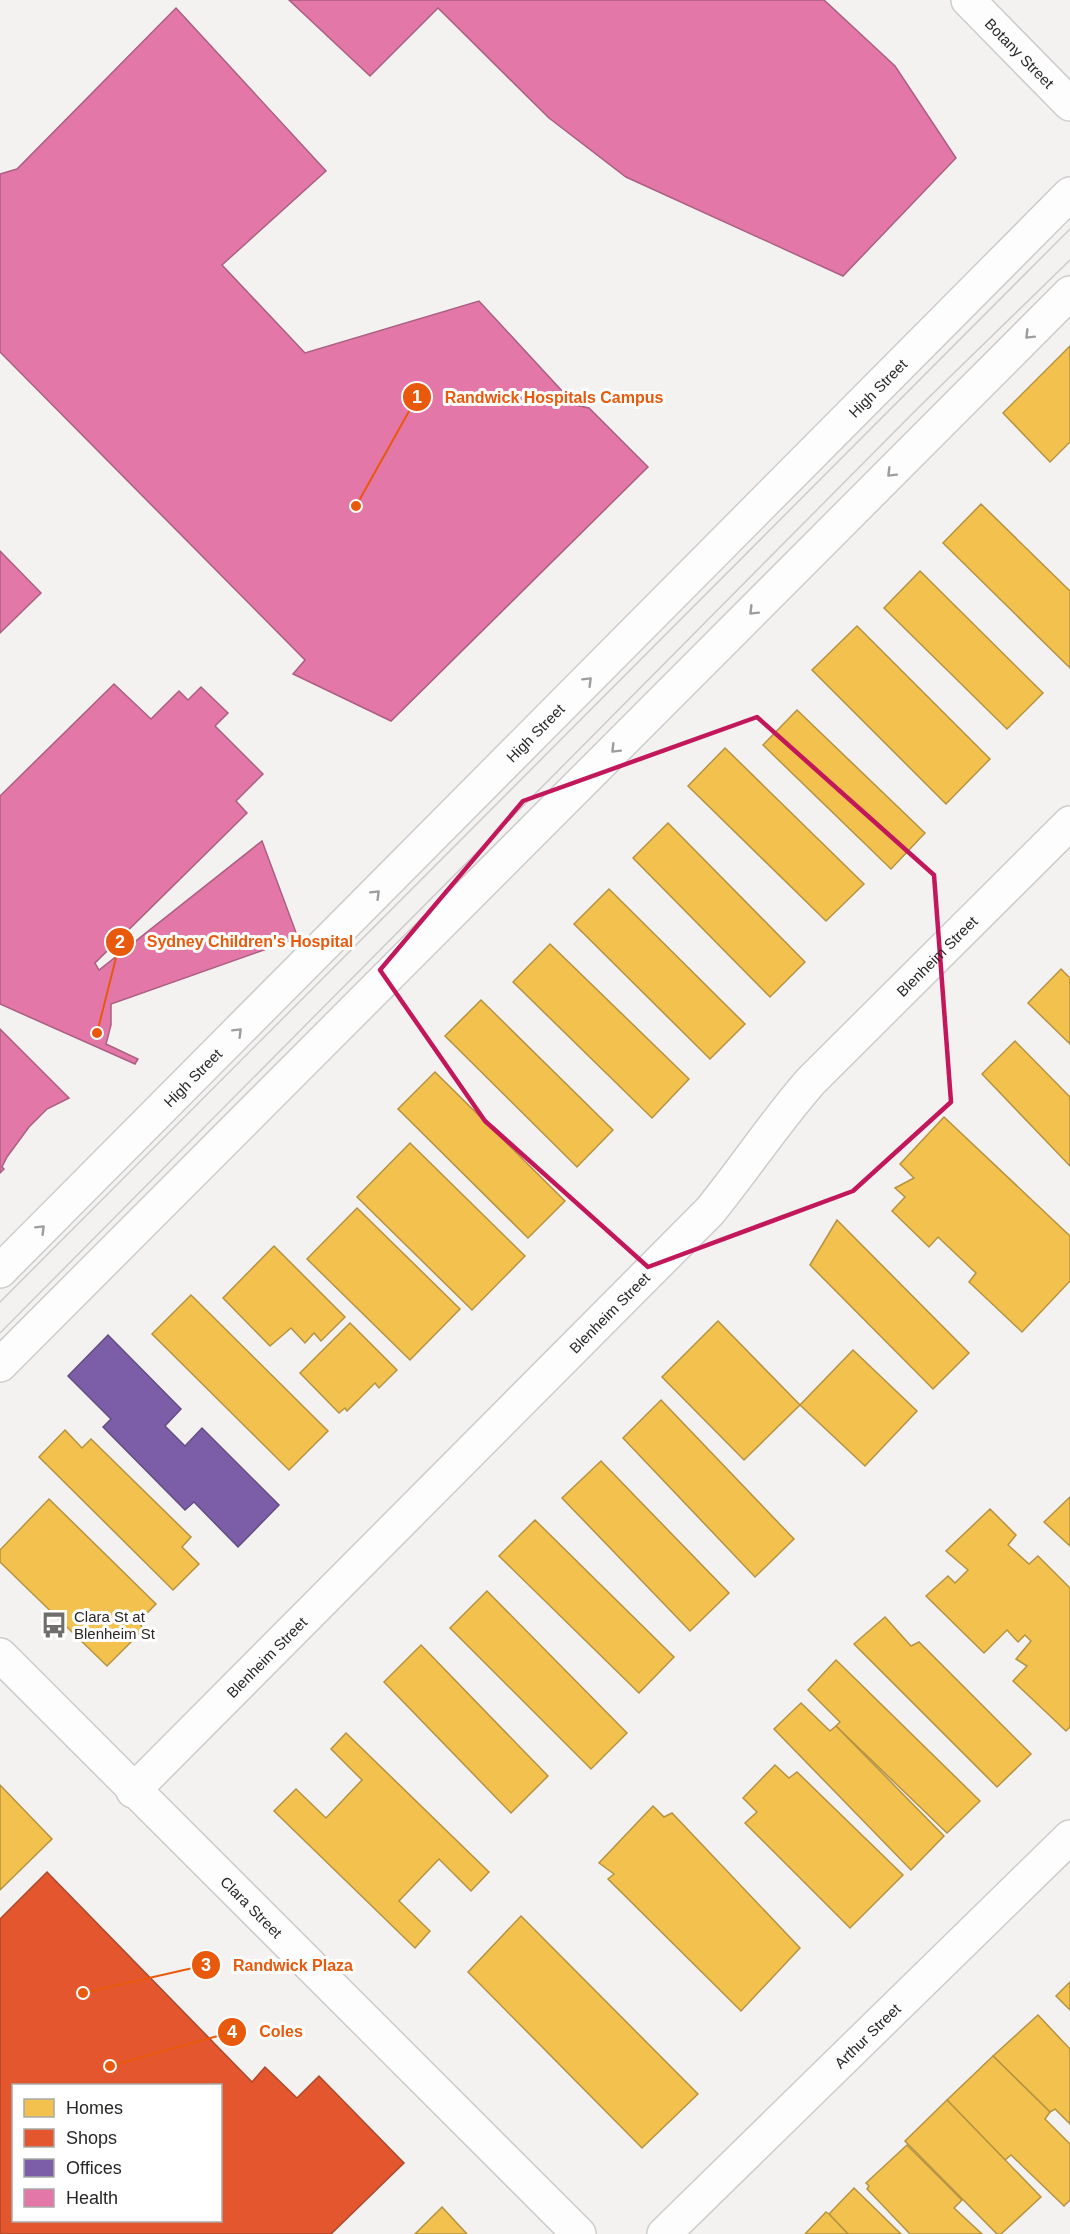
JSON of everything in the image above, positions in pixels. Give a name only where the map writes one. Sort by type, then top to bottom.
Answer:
[{"type":"street","name":"Botany Street","points":[[968,0],[1070,104]]},
{"type":"street","name":"High Street","points":[[0,1271],[1070,194]]},
{"type":"street","points":[[0,1365],[1070,293]]},
{"type":"street","name":"Blenheim Street","points":[[133,1791],[710,1211],[742,1171],[772,1125],[811,1081],[1070,823]]},
{"type":"street","name":"Clara Street","points":[[0,1655],[133,1791],[579,2234]]},
{"type":"street","name":"Arthur Street","points":[[664,2234],[1070,1837]]},
{"type":"highlighted area","points":[[757,717],[934,875],[951,1102],[853,1191],[648,1267],[485,1121],[380,970],[523,801]]},
{"type":"building: Homes","points":[[1070,346],[1070,442],[1050,462],[1003,413]]},
{"type":"building: Homes","points":[[981,504],[1070,591],[1070,668],[943,543]]},
{"type":"building: Homes","points":[[920,571],[1043,693],[1007,729],[884,608]]},
{"type":"building: Homes","points":[[857,626],[990,759],[946,804],[812,670]]},
{"type":"building: Homes","points":[[797,710],[925,833],[891,869],[763,745]]},
{"type":"building: Homes","points":[[725,748],[864,884],[826,921],[688,786]]},
{"type":"building: Homes","points":[[668,823],[805,962],[770,997],[633,858]]},
{"type":"building: Homes","points":[[609,889],[745,1024],[710,1059],[574,924]]},
{"type":"building: Homes","points":[[550,944],[689,1079],[652,1118],[513,982]]},
{"type":"building: Homes","points":[[1061,969],[1070,978],[1070,1044],[1028,1003]]},
{"type":"building: Homes","points":[[481,1000],[613,1130],[577,1167],[445,1036]]},
{"type":"building: Homes","points":[[1015,1041],[1070,1097],[1070,1166],[982,1074]]},
{"type":"building: Homes","points":[[435,1072],[565,1201],[528,1238],[398,1109]]},
{"type":"building: Homes","points":[[944,1117],[1070,1236],[1070,1281],[1022,1332],[969,1282],[976,1273],[938,1237],[929,1247],[892,1211],[905,1197],[895,1188],[914,1178],[900,1164]]},
{"type":"building: Homes","points":[[410,1143],[525,1256],[472,1310],[357,1197]]},
{"type":"building: Homes","points":[[357,1208],[460,1309],[410,1360],[307,1259]]},
{"type":"building: Homes","points":[[837,1220],[969,1353],[933,1389],[810,1265]]},
{"type":"building: Homes","points":[[274,1246],[345,1317],[321,1341],[314,1333],[305,1343],[291,1328],[270,1346],[223,1298]]},
{"type":"building: Homes","points":[[191,1295],[328,1431],[289,1470],[152,1334]]},
{"type":"building: Homes","points":[[718,1321],[800,1405],[744,1460],[662,1377]]},
{"type":"building: Homes","points":[[350,1323],[397,1370],[379,1388],[375,1383],[347,1411],[345,1408],[339,1413],[300,1373]]},
{"type":"building: Homes","points":[[853,1350],[917,1411],[865,1466],[800,1405]]},
{"type":"building: Homes","points":[[661,1400],[794,1539],[755,1577],[623,1438]]},
{"type":"building: Homes","points":[[65,1430],[82,1448],[91,1439],[191,1537],[182,1547],[199,1564],[173,1590],[39,1457]]},
{"type":"building: Homes","points":[[601,1461],[729,1593],[690,1631],[562,1498]]},
{"type":"building: Homes","points":[[1070,1497],[1070,1546],[1044,1522]]},
{"type":"building: Homes","points":[[49,1499],[156,1604],[138,1622],[144,1629],[107,1666],[0,1562],[0,1550]]},
{"type":"building: Homes","points":[[990,1509],[1016,1535],[1008,1545],[1029,1564],[1038,1556],[1070,1588],[1070,1727],[1066,1731],[1013,1681],[1027,1666],[1016,1659],[1031,1641],[1025,1635],[1018,1642],[1007,1630],[984,1653],[926,1596],[948,1576],[955,1583],[968,1570],[946,1551]]},
{"type":"building: Homes","points":[[535,1520],[674,1657],[639,1693],[499,1556]]},
{"type":"building: Homes","points":[[487,1591],[627,1733],[591,1769],[450,1628]]},
{"type":"building: Homes","points":[[885,1617],[911,1646],[919,1642],[1031,1754],[997,1787],[854,1644]]},
{"type":"building: Homes","points":[[421,1645],[548,1776],[511,1813],[384,1682]]},
{"type":"building: Homes","points":[[836,1660],[980,1801],[947,1833],[836,1726],[840,1722],[808,1690]]},
{"type":"building: Homes","points":[[801,1703],[830,1731],[836,1726],[944,1836],[911,1870],[774,1729]]},
{"type":"building: Homes","points":[[346,1733],[489,1872],[471,1891],[439,1859],[399,1901],[430,1931],[415,1948],[274,1811],[296,1789],[326,1818],[362,1780],[331,1749]]},
{"type":"building: Homes","points":[[775,1765],[789,1778],[797,1772],[903,1875],[850,1928],[745,1823],[757,1812],[743,1798]]},
{"type":"building: Homes","points":[[0,1785],[52,1839],[0,1890]]},
{"type":"building: Homes","points":[[653,1806],[664,1817],[672,1813],[800,1948],[741,2011],[608,1879],[614,1874],[599,1863]]},
{"type":"building: Homes","points":[[521,1916],[698,2094],[642,2148],[468,1972]]},
{"type":"building: Homes","points":[[1070,1982],[1070,2010],[1056,1996]]},
{"type":"building: Homes","points":[[1038,2015],[1070,2049],[1070,2124],[1055,2109],[1050,2112],[993,2056]]},
{"type":"building: Homes","points":[[993,2056],[1050,2112],[1045,2119],[1070,2144],[1070,2200],[1064,2206],[1011,2155],[1005,2160],[947,2100]]},
{"type":"building: Homes","points":[[947,2100],[1041,2197],[1001,2234],[997,2234],[905,2141]]},
{"type":"building: Homes","points":[[907,2145],[962,2200],[954,2208],[982,2234],[910,2234],[867,2189],[869,2186],[866,2183]]},
{"type":"building: Homes","points":[[854,2188],[901,2234],[848,2234],[829,2214]]},
{"type":"building: Homes","points":[[442,2207],[467,2234],[415,2234]]},
{"type":"building: Homes","points":[[826,2212],[829,2214],[848,2234],[805,2234]]},
{"type":"building: Shops","points":[[47,1872],[252,2082],[265,2067],[297,2098],[319,2076],[404,2163],[331,2234],[0,2234],[0,1919]]},
{"type":"building: Offices","points":[[108,1335],[181,1409],[165,1426],[185,1446],[202,1428],[279,1505],[238,1547],[194,1502],[185,1510],[103,1427],[111,1419],[68,1376]]},
{"type":"building: Health","points":[[289,0],[824,0],[895,66],[956,158],[843,276],[626,177],[549,118],[438,8],[370,76]]},
{"type":"building: Health","points":[[176,8],[326,171],[222,265],[305,353],[479,301],[575,405],[589,408],[648,467],[391,721],[293,674],[305,660],[0,352],[0,174],[17,169]]},
{"type":"building: Health","points":[[0,551],[41,593],[0,633]]},
{"type":"building: Health","points":[[114,684],[151,719],[179,691],[188,700],[201,687],[228,713],[215,726],[263,774],[236,801],[247,813],[95,963],[99,970],[262,841],[298,938],[111,1004],[111,1025],[106,1044],[138,1059],[135,1064],[0,1004],[0,796]]},
{"type":"building: Health","points":[[0,1029],[69,1098],[47,1109],[29,1127],[7,1157],[2,1167],[4,1169],[0,1173]]},
{"type":"tram line","points":[[0,1302],[1070,229]]},
{"type":"tram line","points":[[0,1333],[918,408],[1070,260]]},
{"type":"place","name":"Randwick Hospitals Campus","points":[[356,506]]},
{"type":"place","name":"Sydney Children's Hospital","points":[[97,1033]]},
{"type":"place","name":"Clara St at Blenheim St","points":[[54,1625]]},
{"type":"place","name":"Randwick Plaza","points":[[83,1993]]},
{"type":"place","name":"Coles","points":[[110,2066]]}]
